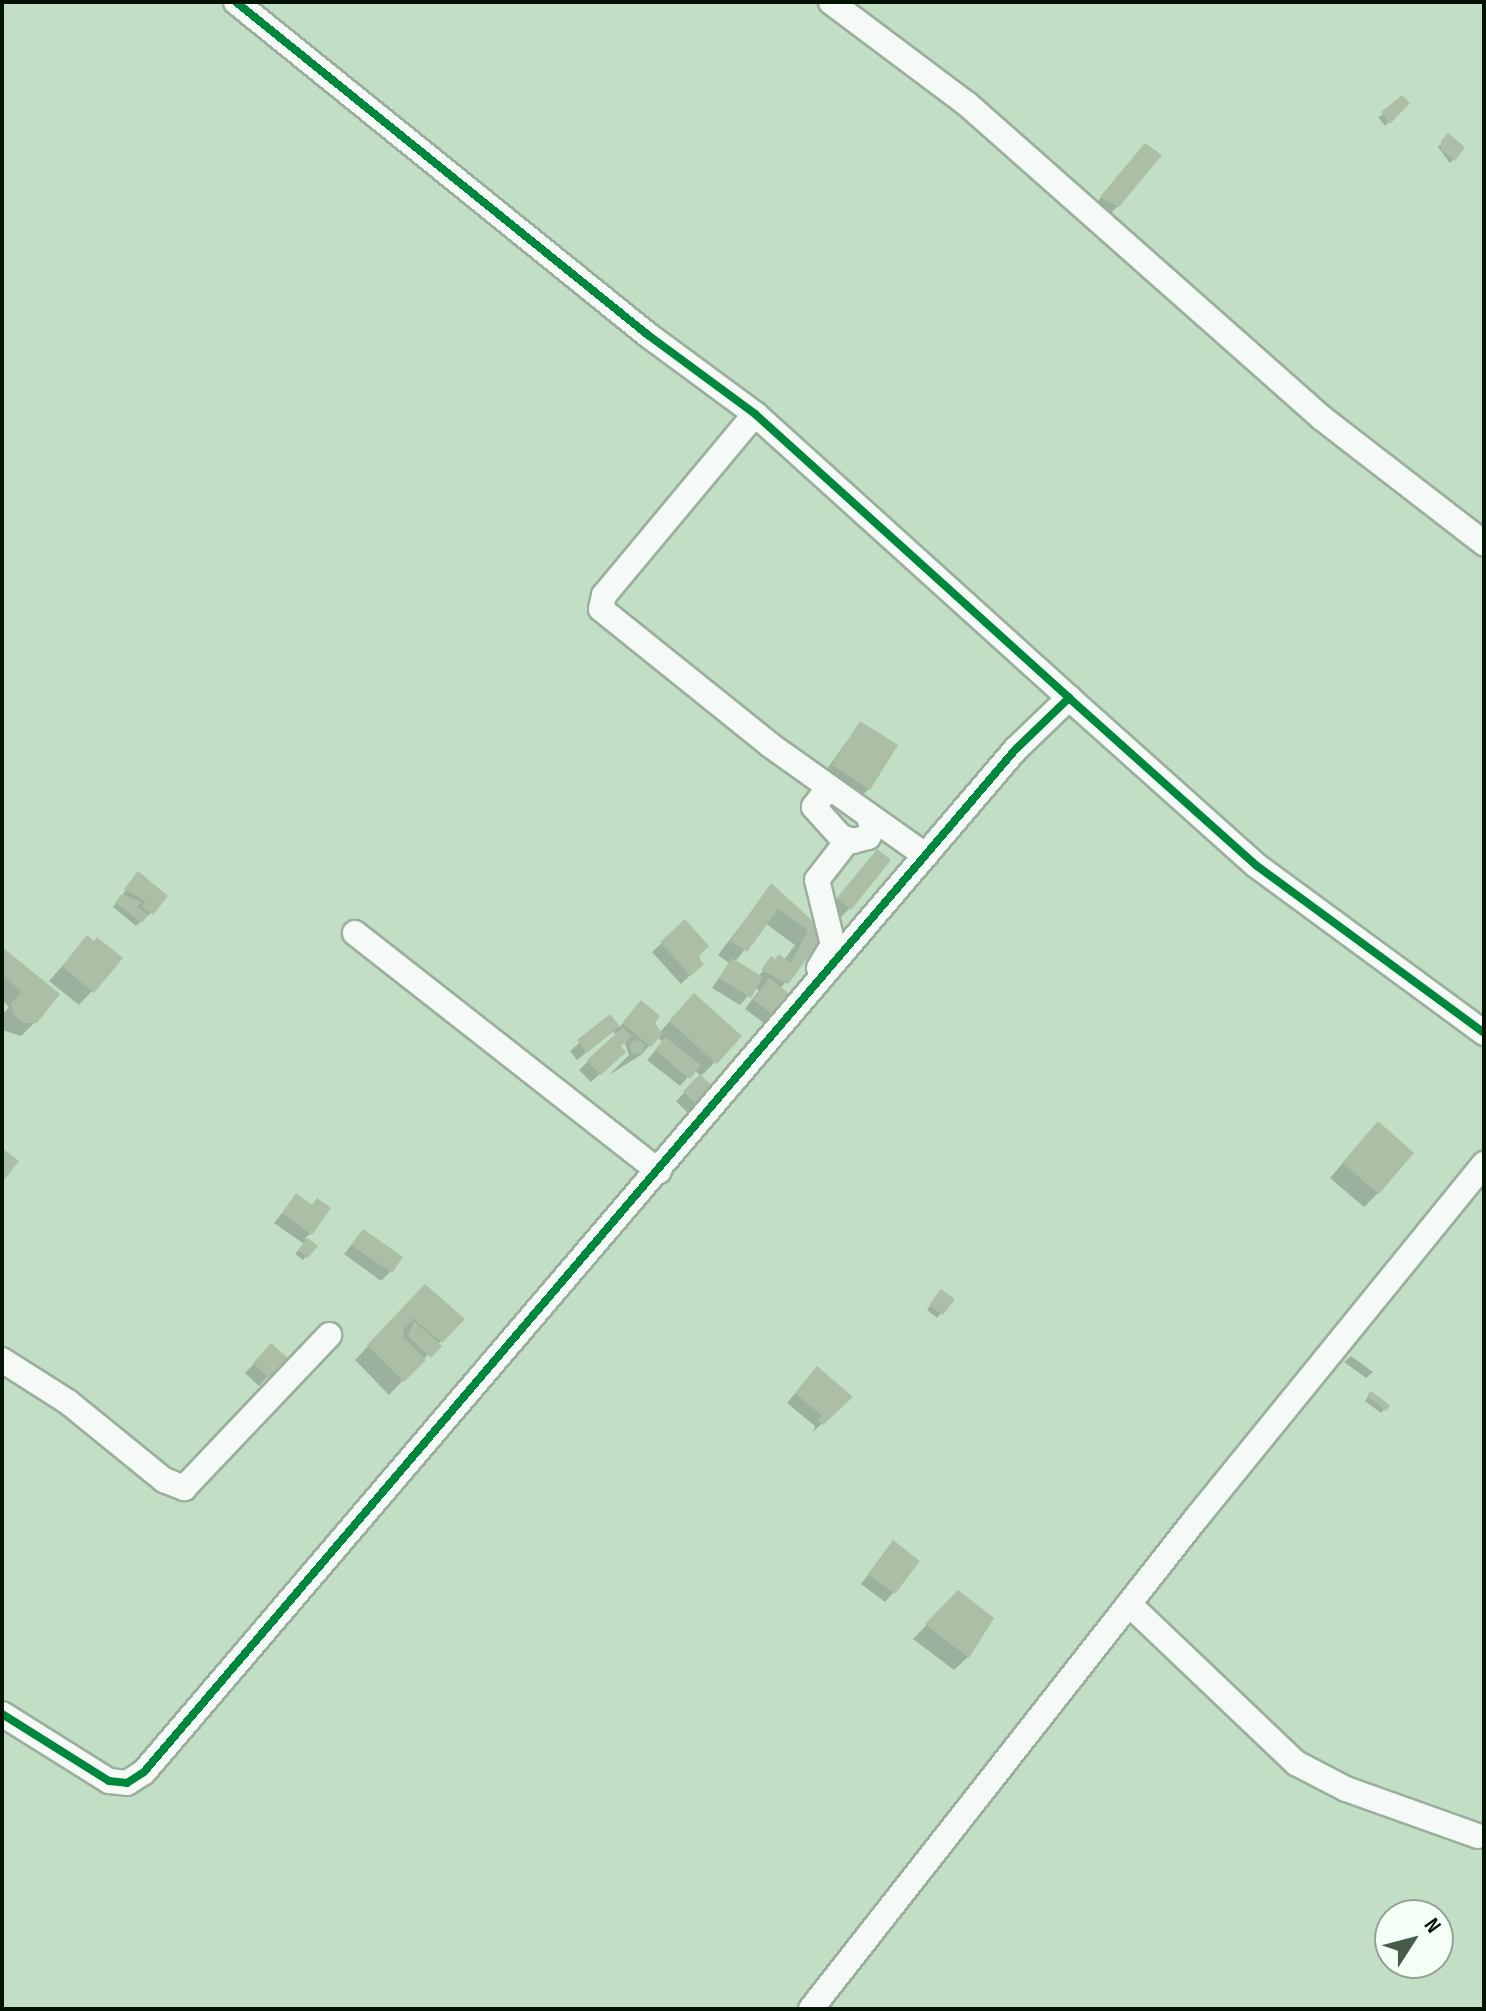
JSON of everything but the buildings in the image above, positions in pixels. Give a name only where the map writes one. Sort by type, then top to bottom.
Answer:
[{"type":"street","points":[[236,2],[648,335],[755,414],[1257,866],[1484,1033]]},
{"type":"street","points":[[831,2],[967,104],[1322,418],[1484,543]]},
{"type":"street","points":[[755,414],[600,606],[655,656],[926,856]]},
{"type":"street","points":[[2,1714],[109,1781],[127,1783],[144,1772],[1016,749],[1069,698]]},
{"type":"street","points":[[829,787],[814,807],[823,822],[848,840]]},
{"type":"street","points":[[810,993],[833,945],[817,880],[848,840],[868,837],[873,829],[868,815]]},
{"type":"street","points":[[355,933],[659,1171]]},
{"type":"street","points":[[811,2009],[1129,1604],[1484,1164]]},
{"type":"street","points":[[2,1360],[68,1402],[164,1480],[184,1488],[329,1335]]},
{"type":"street","points":[[1129,1604],[1296,1763],[1346,1789],[1478,1836]]},
{"type":"cycle path","points":[[236,2],[648,335],[755,414],[1069,698]]},
{"type":"cycle path","points":[[2,1714],[109,1781],[127,1783],[144,1772],[1016,749],[1069,698],[1257,866],[1484,1033]]}]
